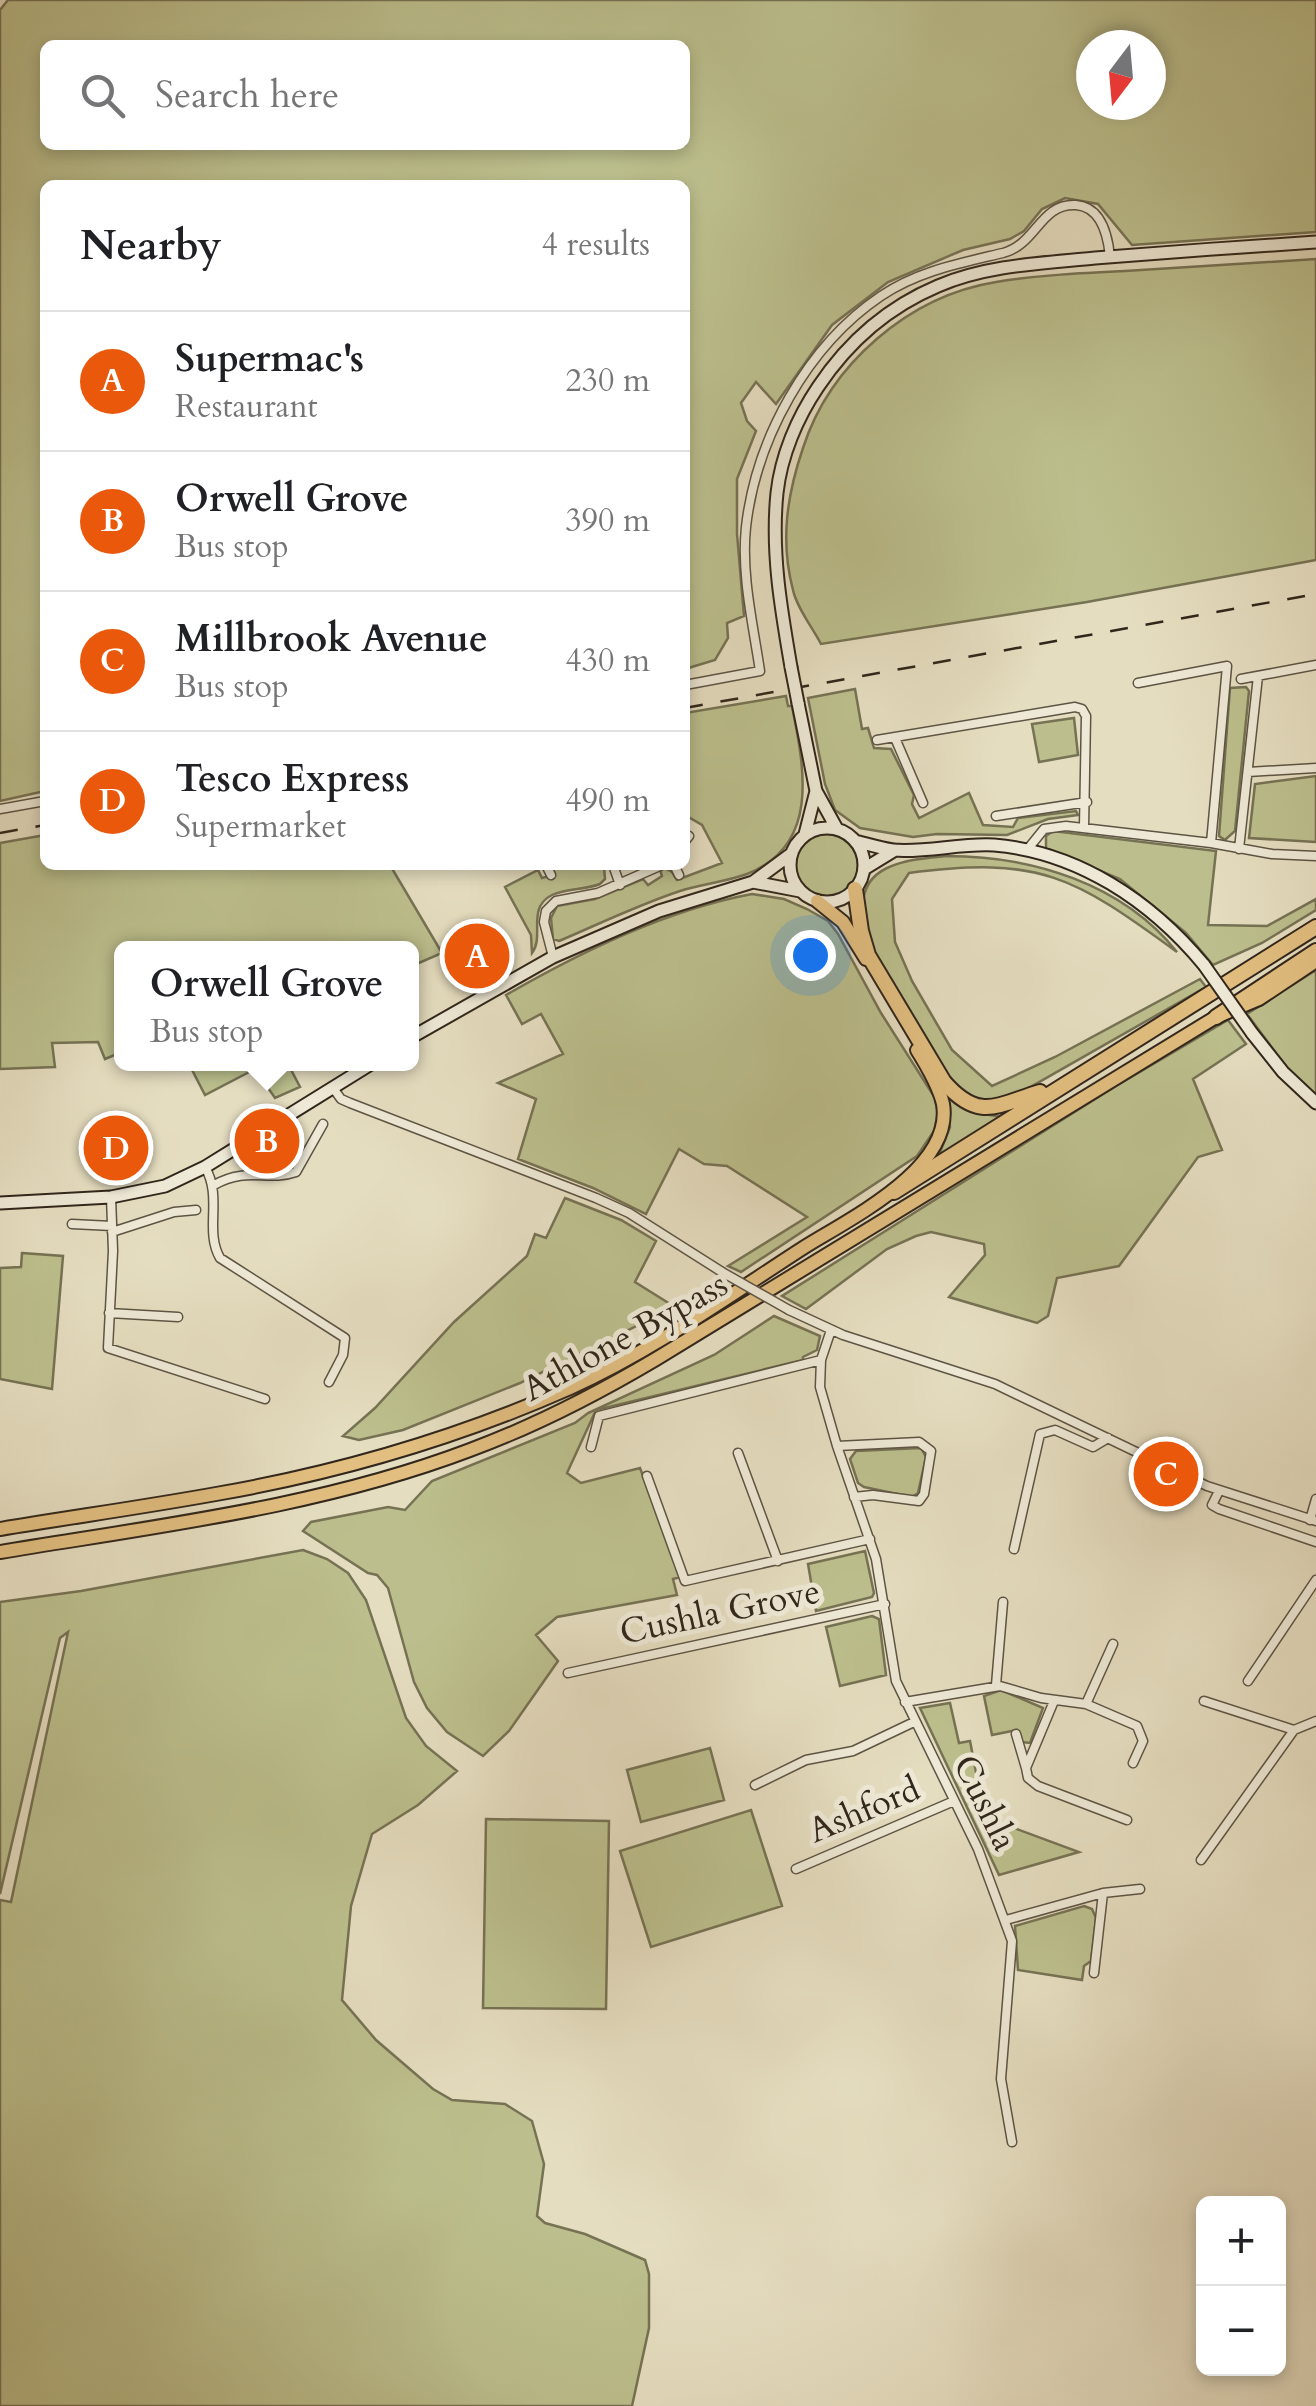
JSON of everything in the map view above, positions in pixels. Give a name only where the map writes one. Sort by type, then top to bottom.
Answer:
[{"type":"highway","points":[[855,889],[868,955],[944,1082],[958,1098],[970,1105],[994,1108],[1060,1086]]},
{"type":"highway","name":"Athlone Bypass","points":[[0,1529],[233,1491],[374,1458],[459,1432],[572,1387],[650,1345],[894,1192],[928,1155],[941,1128],[942,1101],[929,1070],[854,938],[843,922],[818,901]]},
{"type":"highway","points":[[894,1192],[1316,927]]},
{"type":"highway","points":[[1216,1016],[1316,951]]},
{"type":"highway","name":"Athlone Bypass","points":[[0,1552],[309,1498],[426,1466],[503,1436],[642,1368],[1216,1016],[1259,999],[1316,961]]},
{"type":"main road","points":[[1316,242],[1043,263],[943,284],[909,300],[882,318],[830,369],[798,420],[778,488],[776,582],[816,791],[837,829],[855,841],[895,850],[963,844],[1027,850],[1088,871],[1130,895],[1173,930],[1204,964],[1283,1072],[1316,1103]]},
{"type":"main road","points":[[419,1033],[553,957],[660,911],[753,882],[791,854],[805,834],[816,791]]},
{"type":"main road","points":[[805,834],[816,829],[837,829]]},
{"type":"main road","points":[[753,882],[833,902],[855,889],[864,869],[862,852],[855,841]]},
{"type":"main road","points":[[864,869],[895,850]]},
{"type":"main road","points":[[791,854],[791,878],[800,891]]},
{"type":"main road","points":[[0,1203],[112,1197],[165,1186],[205,1167],[360,1071]]},
{"type":"street","points":[[690,684],[760,671],[746,560],[746,530],[757,467],[804,374],[830,342],[882,295],[945,266],[1021,246],[1043,218],[1064,206],[1088,208],[1097,215],[1104,225],[1110,257]]},
{"type":"street","points":[[1242,679],[1316,665]]},
{"type":"street","points":[[1138,683],[1227,666],[1211,843]]},
{"type":"street","points":[[1239,849],[1258,676]]},
{"type":"street","points":[[877,740],[1075,707],[1082,709],[1086,716],[1084,828]]},
{"type":"street","points":[[896,738],[923,803]]},
{"type":"street","points":[[1248,772],[1316,768]]},
{"type":"street","points":[[0,809],[40,801]]},
{"type":"street","points":[[996,816],[1087,802]]},
{"type":"street","points":[[1027,850],[1047,828],[1084,828],[1316,856]]},
{"type":"street","points":[[548,870],[550,875]]},
{"type":"street","points":[[615,870],[620,885]]},
{"type":"street","points":[[553,957],[544,922],[546,911],[556,902],[620,885],[652,870]]},
{"type":"street","points":[[676,870],[679,876]]},
{"type":"street","points":[[332,1088],[350,1103],[629,1213],[722,1272],[832,1330],[995,1384],[1219,1491],[1313,1520],[1316,1499]]},
{"type":"street","points":[[214,1185],[246,1173],[296,1172],[323,1124]]},
{"type":"street","points":[[205,1167],[214,1185],[214,1240],[220,1258],[346,1338],[329,1382]]},
{"type":"street","points":[[112,1197],[106,1340],[109,1349],[264,1399]]},
{"type":"street","points":[[72,1224],[112,1229],[196,1210]]},
{"type":"street","points":[[109,1314],[178,1317]]},
{"type":"street","name":"Cushla","points":[[832,1330],[821,1360],[820,1387],[870,1538],[896,1681],[978,1850],[1012,1942],[1001,2079],[1012,2142]]},
{"type":"street","points":[[591,1446],[599,1416],[821,1360]]},
{"type":"street","points":[[1014,1548],[1040,1434],[1055,1430],[1093,1448],[1108,1438]]},
{"type":"street","points":[[837,1446],[920,1442],[932,1451],[924,1494],[919,1501],[873,1495],[854,1497]]},
{"type":"street","points":[[738,1453],[778,1561]]},
{"type":"street","points":[[647,1476],[680,1583],[870,1538]]},
{"type":"street","points":[[1219,1491],[1212,1505],[1219,1509],[1316,1542]]},
{"type":"street","points":[[1248,1681],[1316,1580]]},
{"type":"street","points":[[996,1685],[1003,1602]]},
{"type":"street","name":"Cushla Grove","points":[[568,1673],[885,1604]]},
{"type":"street","points":[[1086,1704],[1114,1644]]},
{"type":"street","points":[[905,1702],[996,1685],[1054,1701],[1086,1704],[1137,1726],[1142,1741],[1133,1763]]},
{"type":"street","points":[[1026,1768],[1054,1701]]},
{"type":"street","points":[[1204,1701],[1294,1730]]},
{"type":"street","points":[[1201,1860],[1294,1730],[1316,1720]]},
{"type":"street","name":"Ashford","points":[[755,1785],[806,1760],[853,1750],[914,1722]]},
{"type":"street","points":[[1016,1734],[1028,1778],[1038,1786],[1127,1820]]},
{"type":"street","name":"Ashford","points":[[796,1869],[954,1801]]},
{"type":"street","points":[[1006,1920],[1104,1894],[1140,1889]]},
{"type":"street","points":[[1094,1973],[1104,1894]]},
{"type":"green space","points":[[8,0],[1316,0],[1316,232],[1132,245],[1098,204],[1065,198],[1042,209],[1024,231],[1010,239],[963,250],[888,282],[832,325],[776,404],[756,382],[741,403],[747,421],[756,431],[737,479],[744,616],[727,623],[728,638],[715,660],[690,668],[690,180],[40,180],[40,792],[0,801],[0,10]]},
{"type":"green space","points":[[1316,259],[1316,560],[1087,602],[821,644],[793,590],[786,536],[789,501],[815,417],[853,362],[877,339],[933,302],[996,282]]},
{"type":"green space","points":[[1246,687],[1249,691],[1235,831],[1225,840],[1219,836],[1230,688]]},
{"type":"green space","points":[[855,689],[862,729],[868,728],[874,748],[891,749],[914,795],[912,804],[919,818],[969,793],[983,825],[1013,827],[1018,818],[1076,811],[1078,815],[1048,819],[1007,835],[913,837],[860,828],[835,810],[825,784],[808,698]]},
{"type":"green space","points":[[786,696],[788,706],[792,706],[803,778],[797,824],[787,844],[771,861],[747,874],[680,891],[559,941],[553,939],[551,918],[557,906],[595,899],[643,879],[648,885],[662,876],[660,870],[672,872],[677,880],[722,863],[702,825],[690,818],[690,712]]},
{"type":"green space","points":[[1074,718],[1078,755],[1039,762],[1032,724]]},
{"type":"green space","points":[[1316,776],[1316,842],[1249,838],[1255,784]]},
{"type":"green space","points":[[1053,831],[1216,851],[1208,925],[1267,926],[1316,899],[1316,910],[1262,943],[1213,965],[1186,933],[1120,879],[1046,848],[1046,836]]},
{"type":"green space","points":[[826,834],[849,843],[858,866],[849,889],[826,898],[803,889],[794,866],[803,843]]},
{"type":"green space","points":[[40,836],[40,870],[393,870],[442,953],[419,963],[419,941],[114,941],[114,1055],[105,1059],[98,1042],[52,1043],[55,1067],[0,1069],[0,843]]},
{"type":"green space","points":[[947,856],[1011,861],[1073,878],[1130,908],[1177,952],[1110,905],[1053,878],[992,867],[909,873],[892,899],[895,942],[912,981],[952,1050],[992,1086],[1055,1057],[1200,979],[1206,987],[1006,1101],[974,1098],[942,1068],[927,1044],[877,957],[863,916],[864,897],[871,880],[887,868]]},
{"type":"green space","points":[[538,870],[542,878],[553,875],[552,870],[604,870],[605,879],[600,884],[557,893],[544,901],[532,953],[531,935],[505,887]]},
{"type":"green space","points":[[752,894],[784,899],[828,921],[935,1098],[938,1114],[934,1131],[917,1156],[741,1272],[728,1266],[807,1217],[727,1166],[704,1164],[679,1149],[646,1214],[518,1159],[536,1099],[498,1083],[563,1054],[541,1014],[522,1024],[506,995],[625,934],[688,910]]},
{"type":"green space","points":[[1316,970],[1316,1097],[1293,1076],[1247,1014]]},
{"type":"green space","points":[[1228,1020],[1246,1044],[1193,1079],[1222,1150],[1198,1157],[1119,1266],[1057,1278],[1048,1316],[1037,1323],[949,1297],[985,1255],[984,1244],[931,1232],[887,1249],[806,1309],[782,1296],[1116,1086]]},
{"type":"green space","points":[[193,1071],[251,1071],[205,1095]]},
{"type":"green space","points":[[256,1071],[292,1071],[300,1087],[275,1098]]},
{"type":"green space","points":[[946,1091],[973,1111],[1006,1117],[937,1160],[950,1127]]},
{"type":"green space","points":[[565,1198],[621,1220],[656,1241],[635,1282],[675,1307],[520,1383],[403,1430],[359,1440],[343,1436],[375,1408],[454,1322],[527,1256],[535,1234],[546,1238]]},
{"type":"green space","points":[[22,1253],[63,1256],[52,1389],[0,1379],[0,1268],[21,1267]]},
{"type":"green space","points":[[774,1316],[820,1336],[817,1350],[803,1360],[596,1410],[567,1473],[581,1483],[640,1468],[681,1577],[673,1579],[677,1595],[557,1617],[536,1635],[558,1661],[509,1731],[483,1756],[447,1732],[427,1708],[414,1682],[388,1588],[377,1575],[303,1531],[311,1522],[388,1507],[405,1510],[432,1481],[575,1423],[588,1413],[714,1355]]},
{"type":"green space","points":[[921,1448],[926,1457],[918,1493],[912,1497],[858,1483],[850,1459],[856,1451]]},
{"type":"green space","points":[[303,1550],[348,1573],[366,1600],[406,1718],[426,1746],[457,1771],[418,1805],[372,1834],[351,1906],[342,2000],[376,2040],[433,2089],[452,2100],[505,2104],[532,2121],[544,2164],[537,2216],[545,2223],[585,2234],[645,2260],[649,2274],[649,2328],[632,2406],[0,2406],[0,1900],[11,1902],[68,1632],[60,1638],[0,1894],[0,1602]]},
{"type":"green space","points":[[865,1551],[872,1597],[816,1611],[808,1564]]},
{"type":"green space","points":[[872,1616],[879,1619],[886,1675],[840,1686],[826,1627]]},
{"type":"green space","points":[[1001,1690],[1043,1708],[1030,1743],[1022,1742],[1017,1730],[992,1735],[984,1696]]},
{"type":"green space","points":[[950,1703],[959,1743],[970,1741],[977,1777],[1003,1824],[1079,1852],[999,1875],[920,1708]]},
{"type":"green space","points":[[710,1748],[724,1800],[641,1822],[627,1770]]},
{"type":"green space","points":[[751,1810],[782,1906],[651,1947],[620,1851]]},
{"type":"green space","points":[[486,1819],[609,1821],[606,2009],[483,2008]]},
{"type":"green space","points":[[1084,1906],[1092,1909],[1096,1918],[1091,1961],[1084,1966],[1082,1980],[1018,1970],[1015,1926]]},
{"type":"railway","points":[[690,707],[1316,594]]},
{"type":"railway","points":[[0,833],[40,826]]},
{"type":"place","name":"Supermac's","points":[[477,956]]},
{"type":"place","name":"Orwell Grove","points":[[267,1141]]},
{"type":"place","name":"Tesco Express","points":[[116,1148]]},
{"type":"place","name":"Millbrook Avenue","points":[[1166,1474]]}]
